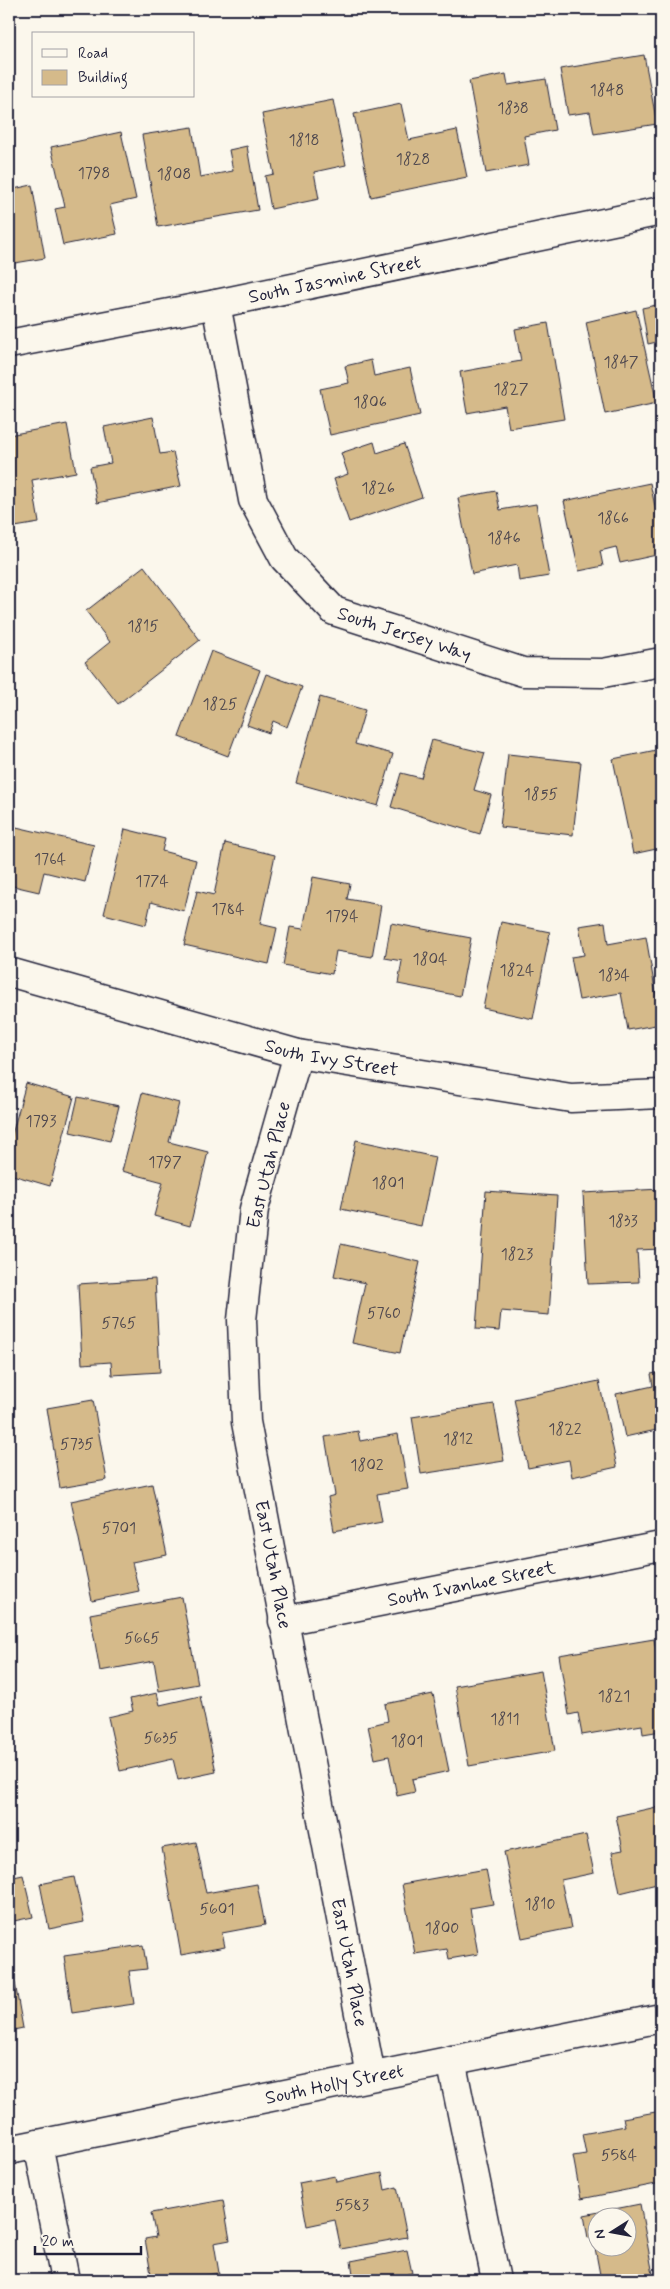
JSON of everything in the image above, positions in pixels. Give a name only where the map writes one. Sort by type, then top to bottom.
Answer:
[{"type":"street","name":"South Jasmine Street","points":[[9,344],[216,304],[661,211]]},
{"type":"street","name":"South Jersey Way","points":[[216,304],[253,500],[284,558],[334,611],[523,672],[603,673],[661,662]]},
{"type":"street","name":"South Ivy Street","points":[[9,972],[298,1054],[571,1098],[661,1094]]},
{"type":"street","name":"East Utah Place","points":[[298,1054],[254,1209],[242,1320],[246,1422],[371,2076]]},
{"type":"street","name":"South Ivanhoe Street","points":[[283,1621],[661,1546]]},
{"type":"street","name":"South Holly Street","points":[[9,2150],[661,2018]]},
{"type":"street","points":[[451,2060],[496,2280]]},
{"type":"street","points":[[38,2144],[65,2280]]},
{"type":"building","points":[[644,55],[657,124],[594,134],[590,112],[568,115],[560,69]]},
{"type":"building","points":[[506,74],[508,85],[546,79],[555,130],[524,136],[529,165],[486,173],[469,81]]},
{"type":"building","points":[[333,100],[346,165],[314,172],[319,199],[271,209],[265,176],[274,174],[262,114]]},
{"type":"building","points":[[401,104],[409,140],[457,130],[467,177],[371,197],[354,114]]},
{"type":"building","points":[[192,127],[200,177],[233,171],[229,150],[247,146],[258,210],[158,227],[142,135]]},
{"type":"building","points":[[121,132],[136,199],[110,205],[117,234],[63,245],[55,209],[65,207],[51,147]]},
{"type":"building","points":[[32,185],[45,258],[9,264],[9,190]]},
{"type":"building","points":[[661,304],[661,341],[648,344],[642,308]]},
{"type":"building","points":[[636,310],[657,403],[605,414],[586,322]]},
{"type":"building","points":[[548,323],[564,419],[509,428],[505,406],[467,413],[460,372],[521,361],[515,329]]},
{"type":"building","points":[[371,360],[374,376],[410,368],[420,415],[330,435],[320,389],[349,383],[345,366]]},
{"type":"building","points":[[153,417],[160,454],[173,452],[181,486],[97,503],[90,467],[111,463],[104,427]]},
{"type":"building","points":[[67,424],[76,472],[32,480],[39,523],[9,528],[9,435]]},
{"type":"building","points":[[374,442],[377,453],[404,444],[422,497],[349,522],[334,479],[348,474],[341,453]]},
{"type":"building","points":[[650,483],[661,534],[661,554],[620,563],[616,547],[600,551],[603,566],[579,571],[564,501]]},
{"type":"building","points":[[496,491],[500,510],[536,504],[549,576],[519,581],[517,565],[472,574],[458,498]]},
{"type":"building","points":[[144,566],[200,640],[118,704],[85,662],[110,642],[86,611]]},
{"type":"building","points":[[211,651],[260,670],[228,756],[179,737]]},
{"type":"building","points":[[266,674],[302,687],[287,727],[273,721],[269,733],[247,725]]},
{"type":"building","points":[[320,697],[365,710],[355,744],[393,754],[378,806],[296,783]]},
{"type":"building","points":[[432,740],[485,753],[474,790],[491,795],[480,834],[391,807],[401,773],[421,778]]},
{"type":"building","points":[[661,749],[661,848],[633,854],[613,759]]},
{"type":"building","points":[[508,754],[581,762],[573,835],[500,827]]},
{"type":"building","points":[[12,826],[94,845],[85,882],[44,872],[39,892],[9,885],[9,839]]},
{"type":"building","points":[[125,829],[165,839],[162,851],[196,860],[184,911],[151,902],[146,925],[104,914]]},
{"type":"building","points":[[225,843],[275,855],[260,924],[277,928],[269,964],[184,945],[197,891],[214,895]]},
{"type":"building","points":[[313,877],[350,884],[347,899],[381,905],[372,957],[336,951],[332,974],[283,965],[290,927],[303,929]]},
{"type":"building","points":[[501,922],[550,932],[533,1019],[483,1008]]},
{"type":"building","points":[[605,922],[608,944],[646,937],[661,1024],[628,1030],[621,993],[579,1000],[571,957],[584,955],[579,926]]},
{"type":"building","points":[[391,923],[471,938],[460,996],[398,984],[402,961],[385,958]]},
{"type":"building","points":[[26,1083],[74,1097],[50,1186],[9,1174],[9,1146]]},
{"type":"building","points":[[142,1093],[179,1103],[169,1142],[208,1152],[190,1226],[154,1216],[163,1182],[122,1171]]},
{"type":"building","points":[[78,1097],[119,1106],[110,1141],[70,1132]]},
{"type":"building","points":[[356,1140],[435,1157],[421,1226],[341,1209]]},
{"type":"building","points":[[661,1189],[661,1249],[637,1250],[639,1282],[588,1284],[583,1193]]},
{"type":"building","points":[[486,1191],[557,1196],[549,1315],[501,1311],[499,1331],[476,1329]]},
{"type":"building","points":[[341,1244],[420,1262],[400,1353],[352,1343],[365,1283],[334,1276]]},
{"type":"building","points":[[155,1279],[160,1372],[112,1375],[111,1362],[82,1364],[78,1284]]},
{"type":"building","points":[[661,1372],[661,1429],[625,1437],[616,1394],[653,1386],[651,1374]]},
{"type":"building","points":[[599,1381],[617,1467],[572,1477],[569,1460],[528,1468],[514,1399]]},
{"type":"building","points":[[93,1400],[107,1480],[60,1488],[47,1408]]},
{"type":"building","points":[[494,1404],[504,1461],[421,1474],[412,1417]]},
{"type":"building","points":[[358,1431],[360,1441],[398,1434],[408,1489],[377,1494],[382,1522],[334,1531],[328,1497],[335,1495],[325,1437]]},
{"type":"building","points":[[152,1484],[167,1555],[132,1562],[139,1591],[92,1601],[71,1501]]},
{"type":"building","points":[[182,1597],[198,1684],[159,1691],[154,1661],[100,1671],[90,1614]]},
{"type":"building","points":[[654,1639],[661,1679],[661,1731],[643,1734],[642,1725],[582,1735],[578,1713],[569,1715],[559,1655]]},
{"type":"building","points":[[541,1671],[555,1751],[469,1766],[455,1686]]},
{"type":"building","points":[[157,1693],[160,1705],[200,1696],[216,1772],[178,1780],[173,1759],[120,1771],[108,1717],[133,1711],[130,1699]]},
{"type":"building","points":[[433,1694],[449,1771],[412,1779],[415,1792],[397,1796],[389,1756],[375,1759],[368,1726],[388,1721],[385,1704]]},
{"type":"building","points":[[661,1806],[661,1864],[657,1865],[661,1883],[620,1893],[612,1852],[623,1850],[616,1816]]},
{"type":"building","points":[[586,1835],[594,1873],[561,1880],[571,1928],[522,1938],[504,1852]]},
{"type":"building","points":[[196,1842],[206,1893],[257,1884],[265,1925],[222,1933],[225,1947],[181,1955],[162,1848]]},
{"type":"building","points":[[486,1869],[493,1904],[470,1908],[478,1954],[449,1959],[447,1949],[415,1954],[402,1884]]},
{"type":"building","points":[[23,1875],[33,1917],[9,1922],[9,1878]]},
{"type":"building","points":[[74,1877],[84,1922],[49,1929],[40,1884]]},
{"type":"building","points":[[143,1945],[147,1969],[129,1971],[134,2004],[72,2013],[64,1956]]},
{"type":"building","points":[[15,1983],[23,2028],[9,2031],[9,1984]]},
{"type":"building","points":[[661,2111],[661,2152],[658,2153],[661,2183],[581,2199],[573,2156],[586,2154],[582,2134],[625,2126],[623,2118]]},
{"type":"building","points":[[382,2173],[385,2190],[397,2187],[407,2237],[341,2249],[335,2220],[307,2226],[299,2183],[335,2176],[336,2182]]},
{"type":"building","points":[[223,2200],[230,2240],[214,2243],[219,2273],[179,2280],[152,2280],[145,2239],[156,2237],[151,2213]]},
{"type":"building","points":[[640,2204],[654,2280],[601,2280],[597,2256],[638,2256],[638,2206],[630,2206]]},
{"type":"building","points":[[588,2214],[588,2238],[584,2215]]},
{"type":"building","points":[[407,2250],[412,2273],[407,2274],[408,2280],[354,2280],[351,2261]]}]
